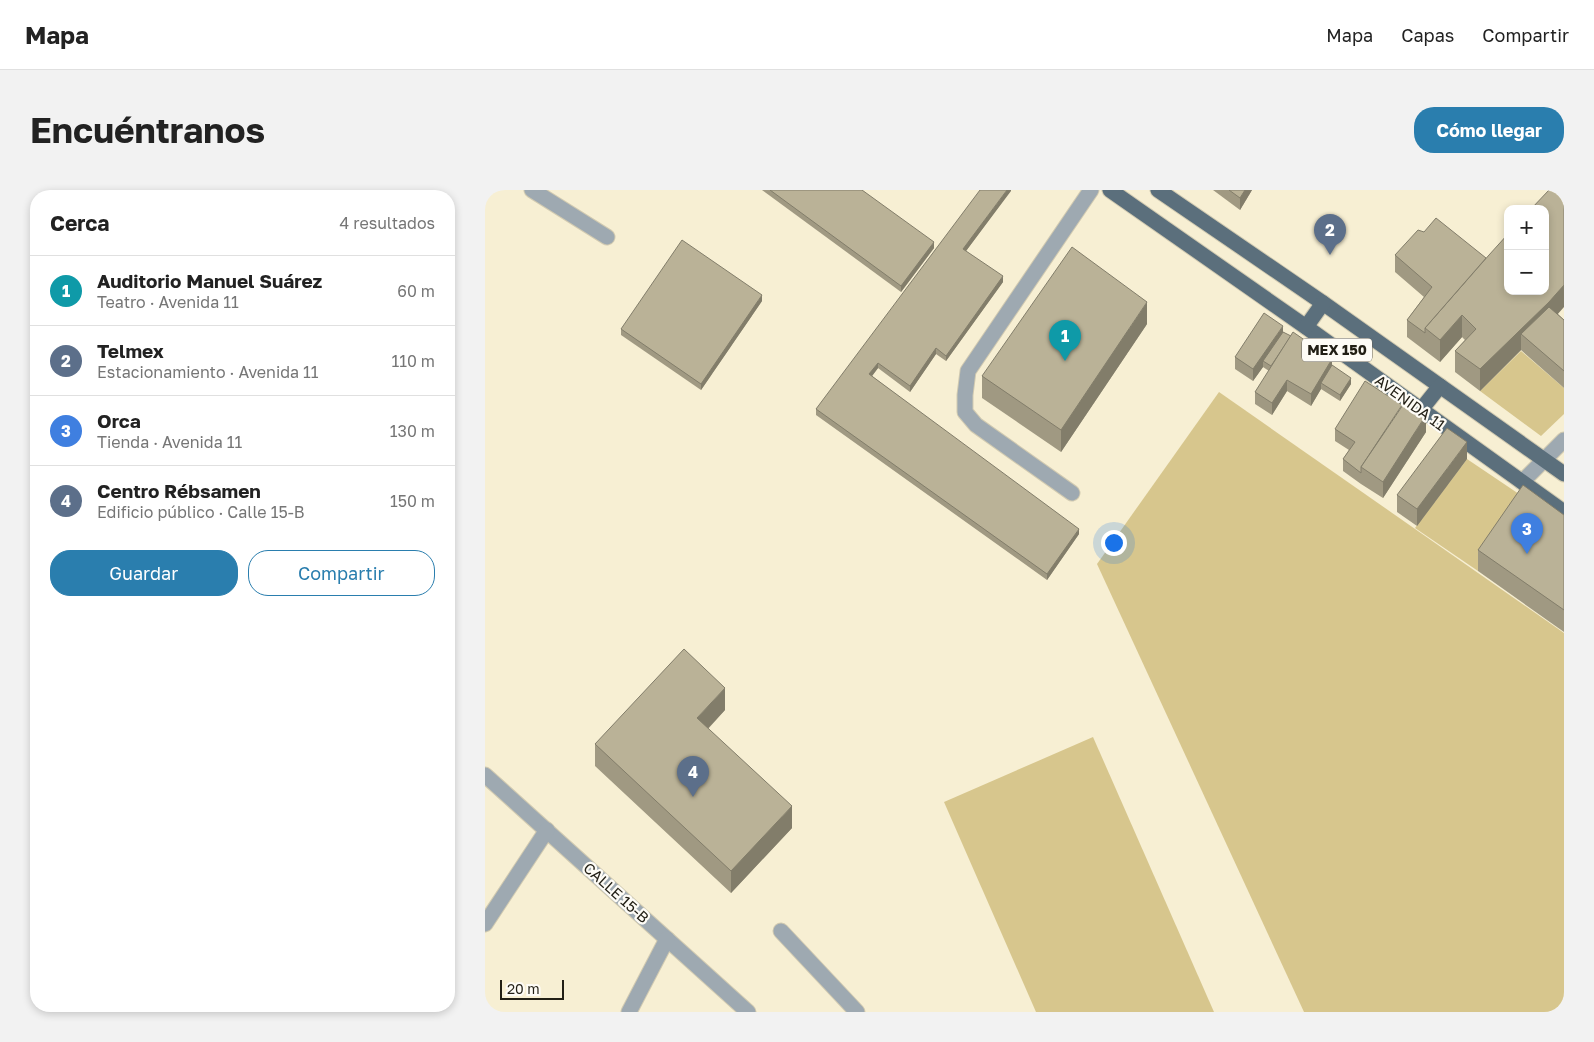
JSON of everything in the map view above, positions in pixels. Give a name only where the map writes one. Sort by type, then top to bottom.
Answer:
[{"type":"main road","name":"AVENIDA 11","points":[[1110,190],[1564,512]]},
{"type":"main road","name":"AVENIDA 11","points":[[1158,190],[1323,303],[1564,474]]},
{"type":"main road","points":[[1305,327],[1323,303]]},
{"type":"main road","points":[[1420,411],[1440,386]]},
{"type":"street","points":[[532,190],[607,237]]},
{"type":"street","points":[[1072,493],[975,425],[965,412],[965,394],[969,371],[1091,190]]},
{"type":"street","points":[[1522,482],[1564,440]]},
{"type":"street","name":"CALLE 15-B","points":[[485,774],[748,1012]]},
{"type":"street","points":[[485,924],[547,830]]},
{"type":"street","points":[[781,932],[857,1012]]},
{"type":"street","points":[[629,1012],[667,939]]},
{"type":"shaded area","points":[[1521,351],[1564,388],[1564,414],[1541,436],[1480,391]]},
{"type":"shaded area","points":[[1219,392],[1564,633],[1564,1012],[1304,1012],[1097,564]]},
{"type":"shaded area","points":[[1467,459],[1528,500],[1478,571],[1415,528]]},
{"type":"shaded area","points":[[1093,737],[1214,1012],[1036,1012],[944,802]]},
{"type":"building","points":[[770,190],[862,190],[934,242],[901,286]]},
{"type":"building","points":[[980,190],[1007,190],[963,249],[1003,276],[946,356],[936,348],[910,386],[878,363],[869,374],[1079,529],[1047,574],[816,409]]},
{"type":"building","points":[[1229,190],[1245,190],[1240,198]]},
{"type":"building","points":[[1549,190],[1564,190],[1564,285],[1480,369],[1455,351],[1476,329],[1462,315],[1440,340],[1425,328],[1504,239],[1504,295],[1549,295],[1549,205],[1535,205]]},
{"type":"building","points":[[1436,218],[1486,258],[1425,328],[1425,333],[1407,320],[1432,287],[1395,255],[1418,230],[1424,232]]},
{"type":"building","points":[[682,240],[762,295],[701,384],[621,329]]},
{"type":"building","points":[[1072,247],[1147,302],[1061,430],[982,376]]},
{"type":"building","points":[[1549,307],[1564,320],[1564,371],[1521,334]]},
{"type":"building","points":[[1264,313],[1283,326],[1253,369],[1235,357]]},
{"type":"building","points":[[1283,332],[1291,336],[1271,366],[1263,361]]},
{"type":"building","points":[[1293,332],[1332,359],[1311,394],[1287,380],[1272,403],[1255,392]]},
{"type":"building","points":[[1332,365],[1351,378],[1340,395],[1321,383]]},
{"type":"building","points":[[1365,381],[1402,405],[1361,467],[1361,473],[1343,459],[1355,442],[1335,429]]},
{"type":"building","points":[[1405,402],[1426,415],[1383,482],[1361,467]]},
{"type":"building","points":[[1447,428],[1467,442],[1417,509],[1397,495]]},
{"type":"building","points":[[1523,485],[1564,515],[1564,610],[1478,550]]},
{"type":"building","points":[[684,649],[725,688],[697,718],[792,806],[731,871],[595,744]]},
{"type":"place","name":"Telmex","points":[[1330,255]]},
{"type":"place","name":"Auditorio Manuel Suárez","points":[[1065,361]]},
{"type":"place","name":"Orca","points":[[1527,554]]},
{"type":"place","name":"Centro Rébsamen","points":[[693,797]]}]
